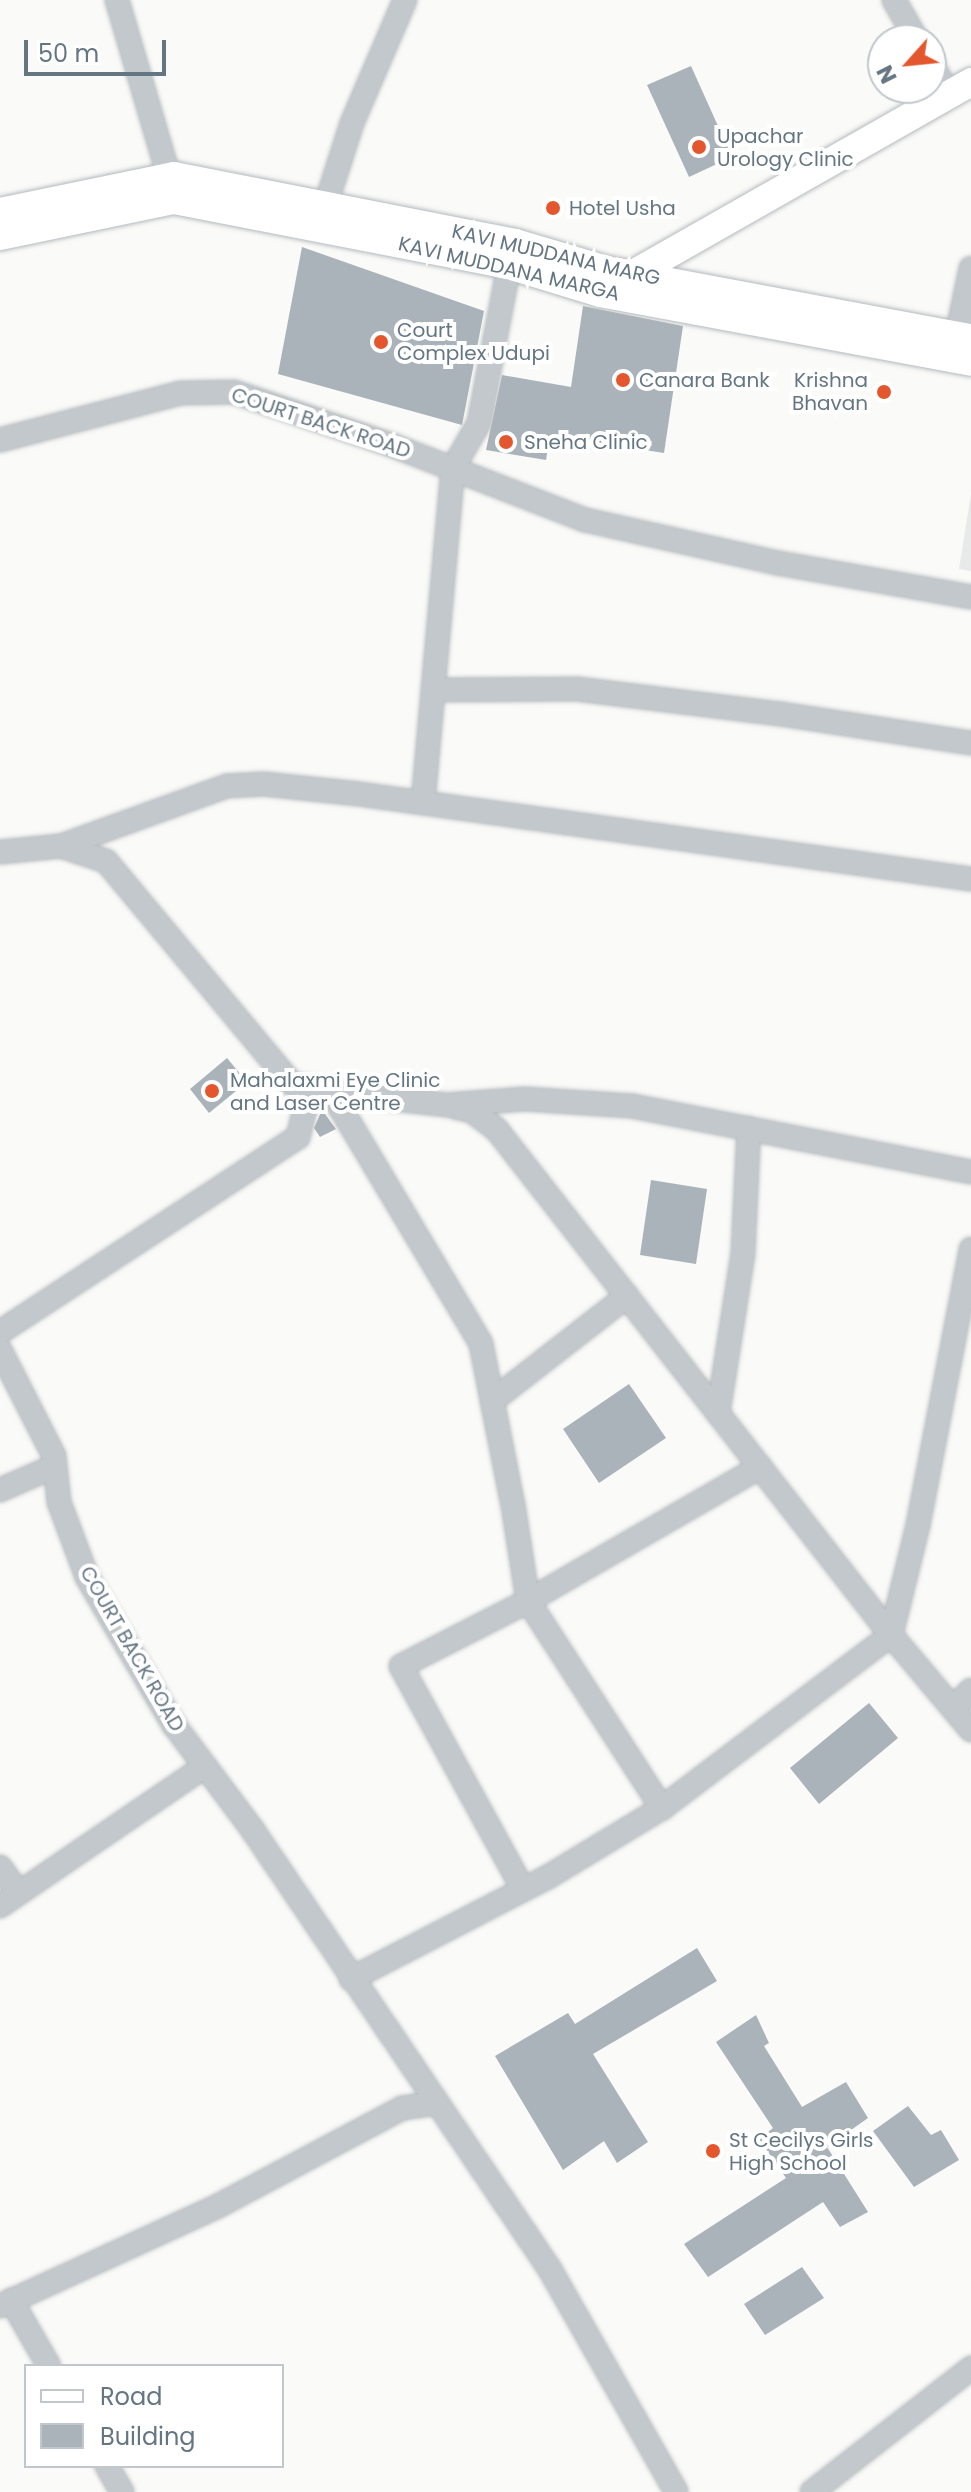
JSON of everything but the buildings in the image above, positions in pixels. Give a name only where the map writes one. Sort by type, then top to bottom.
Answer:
[{"type":"main road","points":[[600,293],[960,88]]},
{"type":"main road","name":"KAVI MUDDANA MARG","points":[[0,212],[169,177],[326,204],[515,243],[632,275],[964,336]]},
{"type":"main road","name":"KAVI MUDDANA MARGA","points":[[0,236],[174,200],[509,265],[600,293],[971,362]]},
{"type":"street","points":[[117,0],[169,177]]},
{"type":"street","points":[[326,204],[352,123],[405,0]]},
{"type":"street","points":[[894,0],[908,24]]},
{"type":"street","points":[[423,803],[453,468],[479,423],[509,265]]},
{"type":"street","points":[[964,336],[971,268]]},
{"type":"street","name":"COURT BACK ROAD","points":[[0,440],[181,393],[234,392],[453,468],[585,520],[778,563],[971,597]]},
{"type":"street","points":[[433,690],[577,689],[781,714],[971,743]]},
{"type":"street","points":[[0,852],[61,846],[227,786],[264,784],[971,879]]},
{"type":"street","points":[[61,846],[106,861],[292,1084],[446,1105],[472,1111],[497,1130],[891,1635],[971,1730]]},
{"type":"street","points":[[0,1332],[298,1137],[320,1090]]},
{"type":"street","points":[[320,1090],[481,1344],[513,1505],[528,1601],[662,1808]]},
{"type":"street","points":[[446,1105],[525,1099],[632,1106],[971,1172]]},
{"type":"street","points":[[718,1413],[743,1253],[749,1128]]},
{"type":"street","points":[[351,1979],[523,1889],[662,1808],[891,1635],[918,1525],[971,1249]]},
{"type":"street","points":[[492,1401],[627,1296]]},
{"type":"street","name":"COURT BACK ROAD","points":[[0,1350],[48,1444],[55,1466],[59,1502],[87,1577],[174,1725],[252,1829],[549,2268],[676,2492]]},
{"type":"street","points":[[0,1490],[55,1466]]},
{"type":"street","points":[[523,1889],[401,1666],[528,1601],[760,1467]]},
{"type":"street","points":[[953,1708],[971,1690]]},
{"type":"street","points":[[0,1867],[9,1900],[205,1766]]},
{"type":"street","points":[[48,2364],[6,2303],[225,2202],[402,2108],[437,2103]]},
{"type":"street","points":[[812,2492],[971,2368]]},
{"type":"street","points":[[108,2468],[122,2492]]},
{"type":"shaded area","points":[[971,494],[971,571],[959,569]]},
{"type":"place","name":"Upachar Urology Clinic","points":[[699,147]]},
{"type":"place","name":"Hotel Usha","points":[[553,208]]},
{"type":"place","name":"Court Complex Udupi","points":[[381,342]]},
{"type":"place","name":"Canara Bank","points":[[623,380]]},
{"type":"place","name":"Krishna Bhavan","points":[[884,392]]},
{"type":"place","name":"Sneha Clinic","points":[[506,442]]},
{"type":"place","name":"Mahalaxmi Eye Clinic and Laser Centre","points":[[212,1091]]},
{"type":"place","name":"St Cecilys Girls High School","points":[[713,2151]]}]
